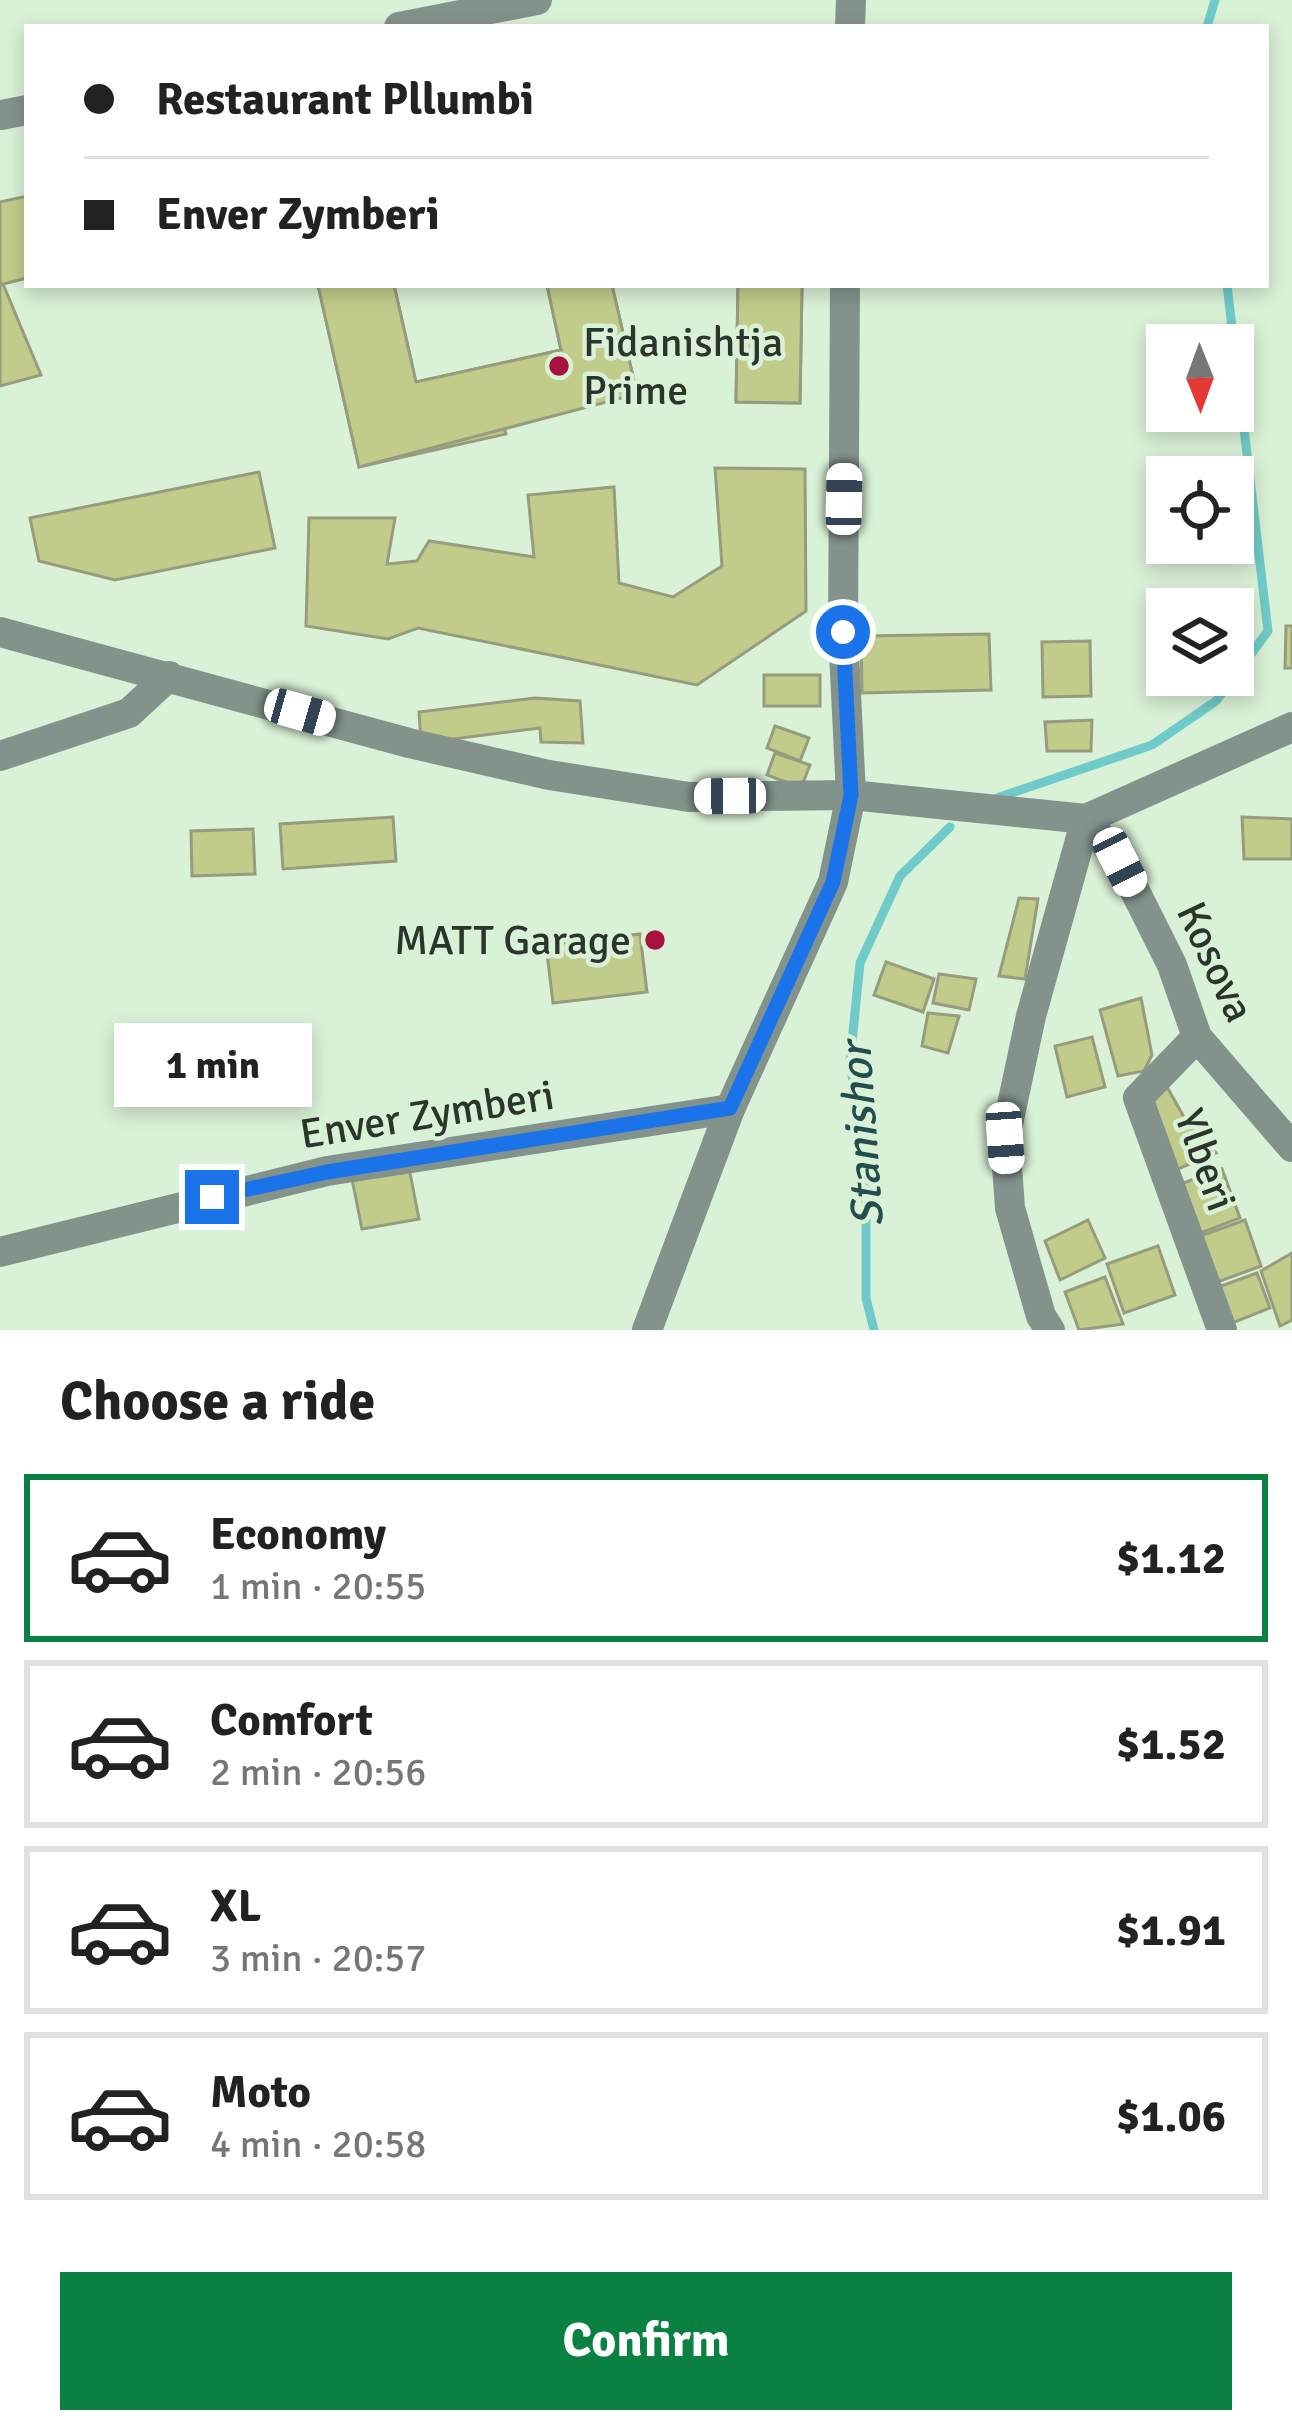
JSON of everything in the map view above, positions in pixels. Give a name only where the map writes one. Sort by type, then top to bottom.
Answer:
[{"type":"street","points":[[413,24],[537,0]]},
{"type":"street","points":[[647,1330],[730,1108],[833,882],[851,795],[843,632],[845,288]]},
{"type":"street","points":[[0,632],[409,743],[548,775],[689,797],[851,795],[1086,819],[1292,727]]},
{"type":"street","points":[[0,756],[129,713],[170,676]]},
{"type":"street","points":[[1051,1330],[1041,1316],[1010,1208],[1005,1138],[1031,1016],[1086,819]]},
{"type":"street","name":"Kosova","points":[[1086,819],[1120,862],[1172,965],[1197,1036],[1292,1147]]},
{"type":"street","name":"Ylberi","points":[[1197,1036],[1138,1098],[1222,1330]]},
{"type":"street","name":"Enver Zymberi","points":[[0,1252],[327,1172],[730,1108]]},
{"type":"building","points":[[24,197],[24,279],[3,284],[41,375],[0,386],[0,202]]},
{"type":"building","name":"Fidanishtja Prime","points":[[319,288],[395,288],[416,382],[561,350],[548,288],[613,288],[637,394],[503,424],[506,434],[359,467]]},
{"type":"building","name":"Fidanishtja Prime","points":[[319,288],[395,288],[416,382],[561,350],[548,288],[613,288],[637,394],[359,467]]},
{"type":"building","name":"Fidanishtja Prime","points":[[738,288],[802,288],[800,403],[736,402]]},
{"type":"building","name":"Fidanishtja Prime","points":[[738,288],[802,288],[800,403],[736,402]]},
{"type":"building","points":[[715,468],[805,469],[806,611],[697,685],[418,628],[388,639],[306,626],[309,518],[395,518],[387,564],[417,561],[429,541],[534,557],[528,495],[614,487],[619,583],[673,597],[722,566]]},
{"type":"building","points":[[259,472],[275,548],[115,580],[39,561],[30,518]]},
{"type":"building","points":[[1286,626],[1292,626],[1292,668],[1285,668]]},
{"type":"building","points":[[989,634],[991,690],[862,693],[861,636]]},
{"type":"building","points":[[1090,641],[1091,696],[1043,697],[1042,642]]},
{"type":"building","points":[[764,675],[820,675],[820,706],[764,706]]},
{"type":"building","points":[[535,698],[580,701],[583,743],[541,742],[540,728],[421,743],[419,712]]},
{"type":"building","points":[[1092,720],[1091,751],[1047,751],[1045,722]]},
{"type":"building","points":[[775,726],[809,738],[800,761],[767,748]]},
{"type":"building","points":[[775,753],[810,765],[801,788],[767,775]]},
{"type":"building","points":[[393,817],[396,861],[283,869],[280,824]]},
{"type":"building","points":[[1242,817],[1292,819],[1292,859],[1244,859]]},
{"type":"building","points":[[253,829],[255,874],[192,876],[191,831]]},
{"type":"building","points":[[1019,898],[1038,899],[1025,979],[999,976]]},
{"type":"building","points":[[640,934],[647,992],[553,1003],[546,945]]},
{"type":"building","points":[[886,962],[934,979],[923,1012],[874,995]]},
{"type":"building","points":[[939,974],[976,979],[969,1010],[933,1003]]},
{"type":"building","points":[[1141,998],[1152,1055],[1144,1071],[1118,1076],[1100,1010]]},
{"type":"building","points":[[928,1013],[959,1016],[948,1053],[922,1046]]},
{"type":"building","points":[[1092,1037],[1105,1087],[1067,1097],[1055,1046]]},
{"type":"building","points":[[1162,1078],[1189,1126],[1216,1153],[1171,1172],[1149,1092]]},
{"type":"building","points":[[409,1168],[419,1219],[362,1229],[352,1179]]},
{"type":"building","points":[[1222,1169],[1240,1218],[1193,1236],[1175,1186]]},
{"type":"building","points":[[1088,1220],[1105,1258],[1060,1280],[1045,1241]]},
{"type":"building","points":[[1245,1220],[1261,1266],[1212,1284],[1195,1238]]},
{"type":"building","points":[[1158,1246],[1175,1295],[1124,1313],[1107,1264]]},
{"type":"building","points":[[1292,1253],[1292,1320],[1280,1326],[1261,1271]]},
{"type":"building","points":[[1257,1273],[1270,1308],[1227,1325],[1213,1289]]},
{"type":"building","points":[[1105,1277],[1123,1324],[1079,1330],[1065,1292]]},
{"type":"waterway","name":"Stanishor","points":[[1208,24],[1215,0]]},
{"type":"waterway","name":"Stanishor","points":[[997,798],[1152,745],[1216,701],[1268,631],[1227,288]]},
{"type":"waterway","name":"Stanishor","points":[[874,1330],[866,1298],[866,1164],[850,1062],[860,963],[900,876],[950,827]]},
{"type":"place","name":"Fidanishtja Prime","points":[[559,366]]},
{"type":"place","name":"MATT Garage","points":[[655,940]]},
{"type":"route","points":[[212,1197],[327,1172],[730,1108],[833,882],[851,795],[843,632]]}]
